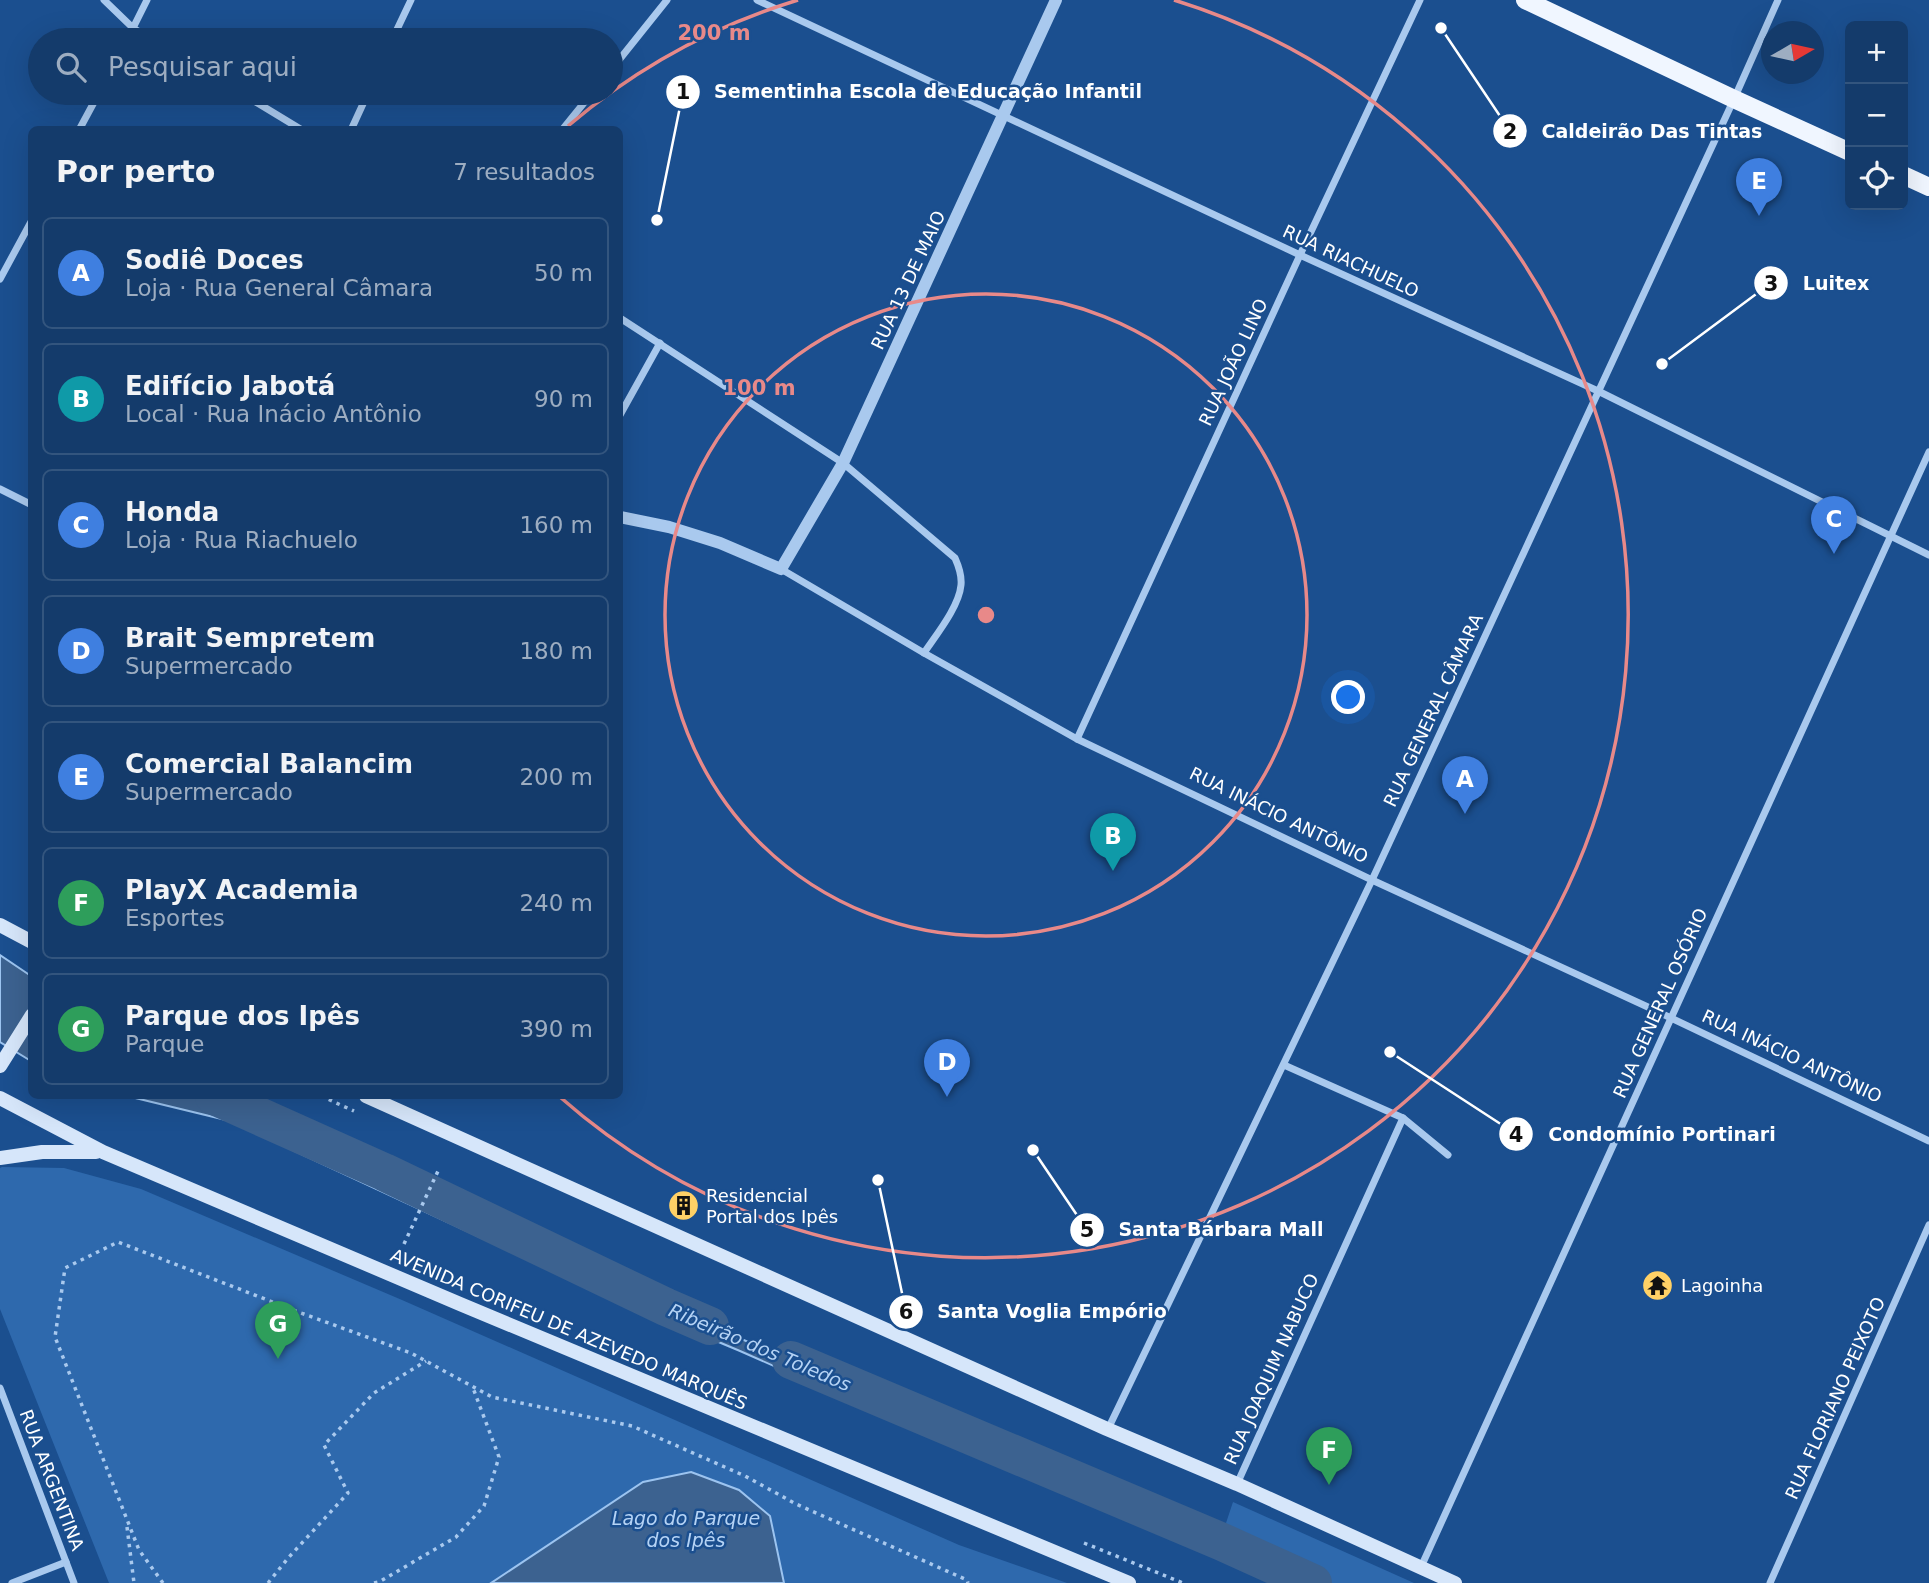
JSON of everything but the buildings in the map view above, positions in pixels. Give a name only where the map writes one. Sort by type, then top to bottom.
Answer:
[{"type":"main road","points":[[1525,0],[1845,150]]},
{"type":"main road","points":[[1908,177],[1929,187]]},
{"type":"main road","points":[[0,925],[28,940]]},
{"type":"main road","points":[[0,1066],[28,1021]]},
{"type":"main road","name":"AVENIDA CORIFEU DE AZEVEDO MARQUÊS","points":[[0,1098],[103,1152],[1129,1583]]},
{"type":"main road","points":[[373,1099],[1455,1583]]},
{"type":"main road","points":[[0,1158],[42,1152],[103,1152]]},
{"type":"street","points":[[104,0],[133,28],[146,0]]},
{"type":"street","points":[[398,28],[411,0]]},
{"type":"street","points":[[623,55],[667,0]]},
{"type":"street","name":"RUA RIACHUELO","points":[[757,0],[1300,255],[1598,391],[1929,555]]},
{"type":"street","name":"RUA 13 DE MAIO","points":[[781,569],[843,463],[1056,0]]},
{"type":"street","name":"RUA JOÃO LINO","points":[[1077,739],[1420,0]]},
{"type":"street","name":"RUA GENERAL CÂMARA","points":[[1107,1429],[1373,880],[1778,0]]},
{"type":"street","points":[[81,126],[93,105]]},
{"type":"street","points":[[261,105],[295,126]]},
{"type":"street","points":[[353,126],[362,105]]},
{"type":"street","points":[[565,126],[582,105]]},
{"type":"street","points":[[0,279],[28,227]]},
{"type":"street","points":[[623,320],[843,463],[955,558],[961,571],[961,586],[955,603],[924,653]]},
{"type":"street","points":[[623,410],[660,343]]},
{"type":"street","name":"RUA GENERAL OSÓRIO","points":[[1421,1567],[1929,452]]},
{"type":"street","points":[[0,489],[28,503]]},
{"type":"street","name":"RUA INÁCIO ANTÔNIO","points":[[623,518],[668,527],[720,543],[781,569],[1077,739],[1929,1141]]},
{"type":"street","points":[[1284,1065],[1403,1118],[1448,1154]]},
{"type":"street","name":"RUA JOAQUIM NABUCO","points":[[1237,1484],[1403,1118]]},
{"type":"street","name":"RUA FLORIANO PEIXOTO","points":[[1770,1583],[1929,1225]]},
{"type":"street","name":"RUA ARGENTINA","points":[[0,1388],[74,1583]]},
{"type":"street","points":[[12,1583],[66,1562]]},
{"type":"path","points":[[404,1244],[438,1171]]},
{"type":"path","points":[[163,1583],[139,1550],[55,1338],[65,1268],[118,1242],[411,1353],[492,1397],[632,1426],[746,1476],[796,1504],[967,1580],[968,1583]]},
{"type":"path","points":[[268,1583],[348,1493],[324,1445],[374,1393],[426,1361]]},
{"type":"path","points":[[374,1583],[456,1537],[484,1506],[499,1457],[472,1386]]},
{"type":"path","points":[[127,1522],[134,1583]]},
{"type":"shaded area","points":[[2,1167],[64,1168],[141,1189],[402,1300],[959,1545],[1067,1583],[109,1583],[0,1309]]},
{"type":"shaded area","points":[[1233,1502],[1414,1583],[1313,1583],[1220,1541]]},
{"type":"water","points":[[0,955],[28,974],[28,1059],[0,1042]]},
{"type":"water","points":[[139,1099],[221,1099],[384,1172],[666,1307],[1180,1525],[1184,1531],[994,1458],[981,1458],[740,1351],[585,1286],[230,1121]]},
{"type":"water","name":"Lago do Parque dos Ipês","points":[[691,1472],[739,1490],[770,1516],[784,1583],[491,1583],[643,1482]]},
{"type":"waterway","name":"Ribeirão dos Toledos","points":[[221,1099],[384,1172],[710,1326]]},
{"type":"waterway","name":"Ribeirão dos Toledos","points":[[791,1360],[1313,1583]]},
{"type":"place","name":"Caldeirão Das Tintas","points":[[1441,28]]},
{"type":"place","name":"Comercial Balancim","points":[[1759,216]]},
{"type":"place","name":"Sementinha Escola de Educação Infantil","points":[[657,220]]},
{"type":"place","name":"Luitex","points":[[1662,364]]},
{"type":"place","name":"Honda","points":[[1834,554]]},
{"type":"place","name":"Sodiê Doces","points":[[1465,814]]},
{"type":"place","name":"Edifício Jabotá","points":[[1113,871]]},
{"type":"place","name":"Condomínio Portinari","points":[[1390,1052]]},
{"type":"place","name":"Brait Sempretem","points":[[947,1097]]},
{"type":"place","name":"Santa Bárbara Mall","points":[[1033,1150]]},
{"type":"place","name":"Santa Voglia Empório","points":[[878,1180]]},
{"type":"place","name":"Residencial Portal dos Ipês","points":[[683,1205]]},
{"type":"place","name":"Lagoinha","points":[[1658,1285]]},
{"type":"place","name":"Parque dos Ipês","points":[[278,1359]]},
{"type":"place","name":"PlayX Academia","points":[[1329,1485]]}]
